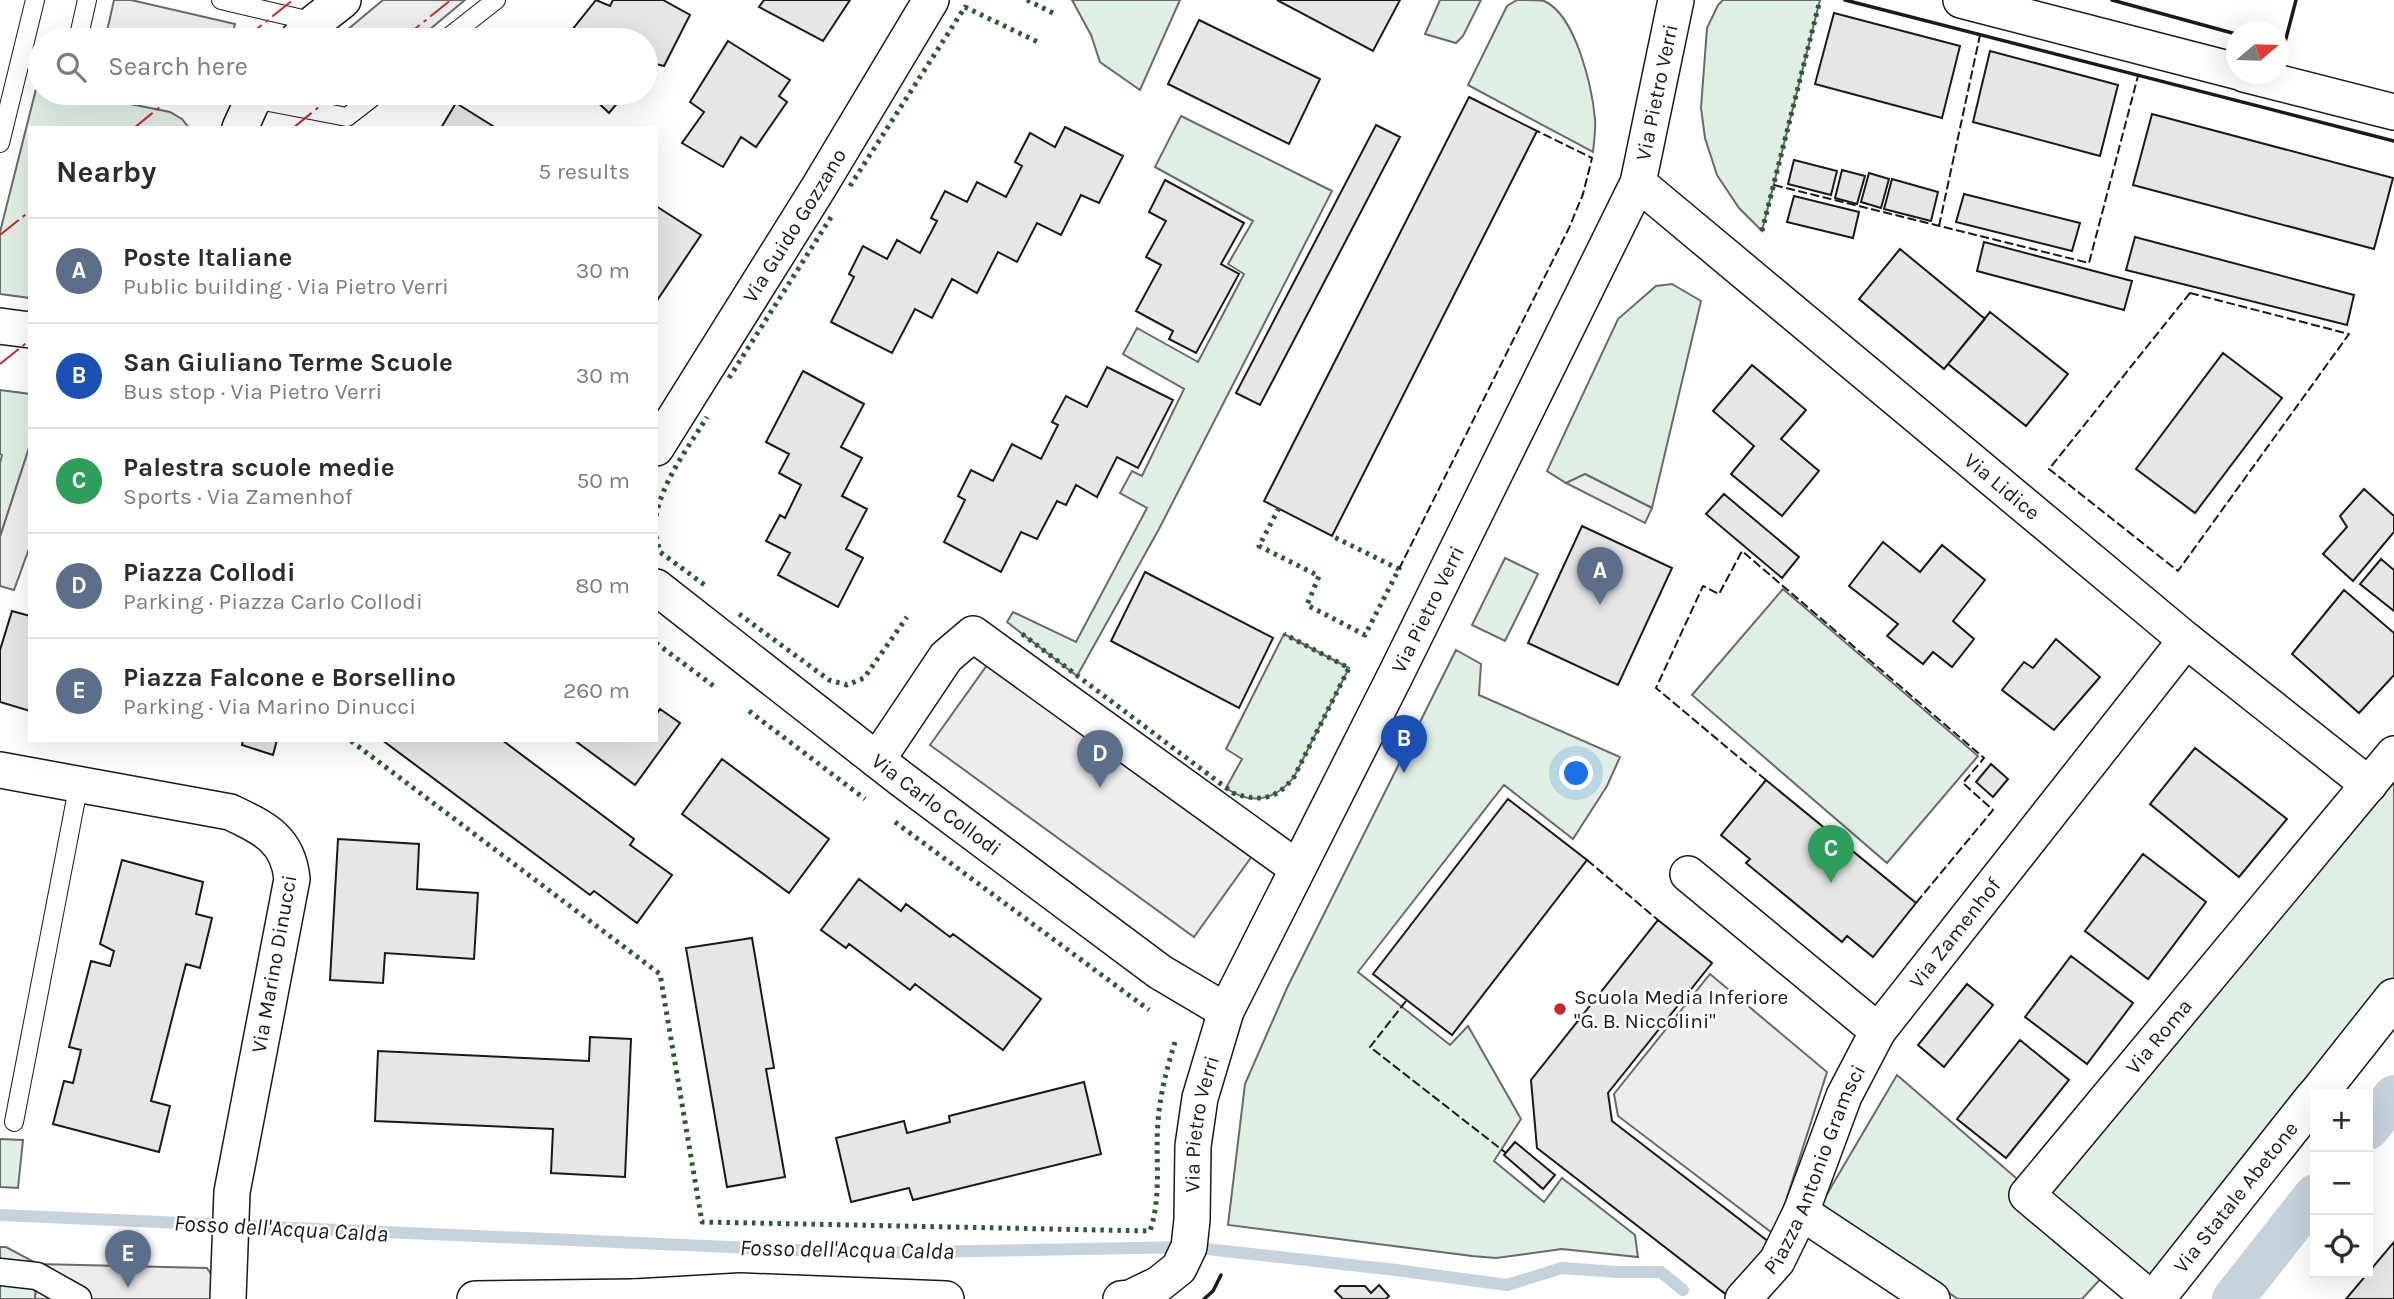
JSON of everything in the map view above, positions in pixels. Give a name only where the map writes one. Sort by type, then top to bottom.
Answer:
[{"type":"main road","name":"Via Statale Abetone","points":[[2322,1089],[2394,998]]},
{"type":"main road","name":"Via Statale Abetone","points":[[2153,1299],[2310,1103]]},
{"type":"street","points":[[310,28],[343,0]]},
{"type":"street","name":"Via Guido Gozzano","points":[[658,446],[932,0]]},
{"type":"street","name":"Via Pietro Verri","points":[[1121,1299],[1130,1298],[1159,1284],[1179,1268],[1189,1247],[1193,1146],[1200,1098],[1226,1011],[1638,183],[1676,0]]},
{"type":"street","points":[[1961,0],[2226,68]]},
{"type":"street","points":[[2282,84],[2394,113]]},
{"type":"street","name":"Via Lidice","points":[[1638,183],[2186,640],[2369,785]]},
{"type":"street","points":[[0,326],[28,330]]},
{"type":"street","name":"Via Carlo Collodi","points":[[658,589],[877,760],[1160,972],[1226,1011]]},
{"type":"street","points":[[877,760],[946,657],[973,635],[1297,868]]},
{"type":"street","name":"Via Zamenhof","points":[[1878,1031],[2186,640]]},
{"type":"street","name":"Via Roma","points":[[2153,1299],[2027,1195],[2394,754]]},
{"type":"street","name":"Via Marino Dinucci","points":[[0,770],[230,812],[260,827],[279,843],[290,860],[292,879],[232,1192],[228,1299]]},
{"type":"street","points":[[1688,874],[1878,1031]]},
{"type":"street","name":"Piazza Antonio Gramsci","points":[[1743,1299],[1777,1261],[1801,1212],[1844,1096],[1878,1031]]},
{"type":"street","points":[[1801,1212],[1931,1299]]},
{"type":"street","points":[[0,1272],[37,1276],[78,1299]]},
{"type":"street","points":[[475,1299],[640,1298],[740,1291],[946,1299]]},
{"type":"lane","points":[[28,28],[35,0]]},
{"type":"lane","points":[[81,28],[87,0]]},
{"type":"lane","points":[[221,0],[298,28]]},
{"type":"lane","points":[[460,28],[496,0]]},
{"type":"lane","points":[[0,143],[28,29]]},
{"type":"lane","points":[[258,105],[347,117],[362,105]]},
{"type":"lane","points":[[14,1122],[79,783]]},
{"type":"green space","points":[[1072,0],[1180,0],[1140,90],[1100,62],[1091,35]]},
{"type":"green space","points":[[1440,0],[1481,0],[1463,36],[1456,43],[1425,34]]},
{"type":"green space","points":[[1517,0],[1544,1],[1565,21],[1573,36],[1586,71],[1593,105],[1593,152],[1468,85],[1507,6]]},
{"type":"green space","points":[[1723,0],[1820,0],[1762,231],[1739,208],[1717,175],[1705,138],[1701,108],[1707,28]]},
{"type":"green space","points":[[32,105],[135,105],[170,112],[187,126],[28,126],[28,298],[0,294],[0,232]]},
{"type":"green space","points":[[1181,116],[1332,191],[1159,529],[1077,676],[1007,622],[1013,612],[1076,642],[1147,508],[1120,493],[1132,471],[1142,476],[1184,389],[1123,354],[1137,328],[1198,362],[1244,274],[1228,264],[1253,221],[1155,167]]},
{"type":"green space","points":[[1672,284],[1701,301],[1652,508],[1585,474],[1566,483],[1547,471],[1618,319],[1656,286]]},
{"type":"green space","points":[[0,390],[28,394],[28,451],[0,537],[2,455]]},
{"type":"green space","points":[[1505,558],[1538,574],[1505,641],[1472,625]]},
{"type":"green space","points":[[1783,589],[1978,756],[1887,863],[1692,695]]},
{"type":"green space","points":[[1284,634],[1349,668],[1294,777],[1271,795],[1263,798],[1245,797],[1226,788],[1242,759],[1226,749]]},
{"type":"green space","points":[[1456,650],[1481,664],[1479,695],[1620,757],[1607,786],[1573,839],[1504,785],[1358,972],[1450,1045],[1468,1026],[1521,1119],[1494,1161],[1544,1202],[1562,1178],[1635,1235],[1638,1257],[1562,1249],[1496,1258],[1228,1225],[1245,1084],[1287,988]]},
{"type":"green space","points":[[2394,754],[2394,998],[2322,1089],[2310,1089],[2310,1104],[2155,1299],[2027,1195]]},
{"type":"green space","points":[[1897,1075],[2023,1184],[2107,1272],[2082,1299],[1958,1299],[1820,1206]]},
{"type":"green space","points":[[0,1139],[23,1140],[18,1188],[0,1187]]},
{"type":"green space","points":[[0,1247],[6,1247],[38,1264],[35,1299],[0,1299]]},
{"type":"shaded area","points":[[114,0],[131,0],[235,24],[234,28],[108,28]]},
{"type":"shaded area","points":[[383,0],[465,0],[431,28],[349,28]]},
{"type":"shaded area","points":[[28,451],[28,552],[14,590],[0,586],[0,537]]},
{"type":"shaded area","points":[[1585,474],[1652,508],[1645,523],[1566,483]]},
{"type":"shaded area","points":[[1005,640],[1270,831],[1194,937],[930,745]]},
{"type":"shaded area","points":[[1710,974],[1827,1072],[1775,1235],[1618,1116],[1614,1094]]},
{"type":"shaded area","points":[[38,1264],[207,1268],[227,1299],[35,1299]]},
{"type":"building","points":[[596,0],[610,6],[613,0],[663,0],[690,15],[664,66],[658,64],[658,28],[574,28]]},
{"type":"building","points":[[764,0],[850,0],[823,41],[759,7]]},
{"type":"building","points":[[1277,0],[1400,0],[1373,51]]},
{"type":"building","points":[[1834,13],[1960,46],[1942,118],[1815,84]]},
{"type":"building","points":[[1199,20],[1320,79],[1289,144],[1168,84]]},
{"type":"building","points":[[728,41],[790,80],[779,96],[787,102],[756,147],[741,137],[723,167],[682,143],[704,112],[690,102]]},
{"type":"building","points":[[1990,51],[2118,85],[2100,156],[1973,122]]},
{"type":"building","points":[[1469,97],[1537,131],[1332,536],[1264,501]]},
{"type":"building","points":[[455,105],[459,105],[493,126],[442,126]]},
{"type":"building","points":[[601,105],[616,105],[609,113]]},
{"type":"building","points":[[2152,114],[2393,178],[2374,249],[2133,185]]},
{"type":"building","points":[[1376,125],[1400,137],[1260,405],[1236,393]]},
{"type":"building","points":[[1065,127],[1123,156],[1099,203],[1081,195],[1061,235],[1037,223],[1017,262],[998,252],[977,293],[952,279],[932,318],[915,309],[892,353],[831,322],[854,277],[849,274],[863,246],[887,259],[897,240],[920,253],[937,221],[931,218],[945,191],[967,202],[977,182],[1006,197],[1022,166],[1015,162],[1030,133],[1055,147]]},
{"type":"building","points":[[1794,160],[1837,171],[1831,195],[1788,184]]},
{"type":"building","points":[[1842,170],[1865,176],[1857,204],[1835,198]]},
{"type":"building","points":[[1869,173],[1889,179],[1881,208],[1861,202]]},
{"type":"building","points":[[1892,179],[1938,192],[1931,221],[1884,209]]},
{"type":"building","points":[[1165,180],[1244,223],[1221,264],[1239,274],[1196,353],[1169,339],[1173,331],[1136,311],[1161,265],[1146,257],[1166,221],[1149,212]]},
{"type":"building","points":[[1964,194],[2080,223],[2072,251],[1956,222]]},
{"type":"building","points":[[1794,196],[1859,212],[1853,238],[1787,222]]},
{"type":"building","points":[[658,207],[701,235],[658,299]]},
{"type":"building","points":[[2135,237],[2354,295],[2347,325],[2126,270]]},
{"type":"building","points":[[1984,242],[2132,281],[2124,310],[1977,271]]},
{"type":"building","points":[[1900,249],[1985,319],[1944,369],[1859,299]]},
{"type":"building","points":[[1990,312],[2068,374],[2026,426],[1948,364]]},
{"type":"building","points":[[2223,353],[2282,398],[2195,513],[2136,469]]},
{"type":"building","points":[[1752,365],[1806,410],[1781,439],[1819,471],[1782,516],[1731,474],[1754,446],[1713,411]]},
{"type":"building","points":[[1107,367],[1173,400],[1138,468],[1117,457],[1097,497],[1076,485],[1066,505],[1057,501],[1037,539],[1021,532],[1001,572],[944,542],[965,500],[958,496],[971,470],[993,481],[1012,444],[1041,459],[1058,425],[1052,422],[1066,396],[1087,407]]},
{"type":"building","points":[[803,371],[864,404],[841,447],[862,458],[842,496],[867,509],[846,549],[863,558],[838,607],[778,575],[790,553],[766,541],[780,515],[785,518],[801,485],[779,473],[789,454],[766,442]]},
{"type":"building","points":[[2364,489],[2394,516],[2394,532],[2353,581],[2323,554],[2347,527],[2340,516]]},
{"type":"building","points":[[1724,494],[1799,557],[1782,578],[1706,514]]},
{"type":"building","points":[[1582,526],[1672,568],[1618,685],[1528,643]]},
{"type":"building","points":[[1883,542],[1920,572],[1942,545],[1985,580],[1953,621],[1974,639],[1952,667],[1933,652],[1923,664],[1887,636],[1898,624],[1849,586]]},
{"type":"building","points":[[2381,559],[2394,570],[2394,611],[2360,584]]},
{"type":"building","points":[[1145,572],[1273,638],[1239,708],[1111,641]]},
{"type":"building","points":[[2344,590],[2394,633],[2394,675],[2359,713],[2292,654]]},
{"type":"building","points":[[12,611],[28,615],[28,710],[0,702],[0,650]]},
{"type":"building","points":[[2056,639],[2100,677],[2054,730],[2002,690],[2024,662],[2033,668]]},
{"type":"building","points":[[660,709],[680,723],[635,785],[577,742],[658,742]]},
{"type":"building","points":[[243,742],[276,742],[273,755],[242,745]]},
{"type":"building","points":[[385,742],[505,742],[634,839],[630,845],[672,875],[637,923],[594,891],[590,895]]},
{"type":"building","points":[[2195,748],[2287,819],[2239,877],[2150,804]]},
{"type":"building","points":[[722,759],[829,839],[789,893],[682,814]]},
{"type":"building","points":[[1991,764],[2008,779],[1993,797],[1976,782]]},
{"type":"building","points":[[1766,780],[1916,903],[1873,957],[1847,936],[1842,942],[1746,863],[1750,859],[1721,835]]},
{"type":"building","points":[[1508,799],[1587,860],[1452,1035],[1373,974]]},
{"type":"building","points":[[338,839],[419,844],[417,889],[478,893],[474,959],[385,953],[383,983],[330,980]]},
{"type":"building","points":[[2143,854],[2206,902],[2148,979],[2085,931]]},
{"type":"building","points":[[122,860],[203,882],[196,914],[212,918],[200,968],[186,964],[151,1101],[170,1106],[159,1152],[53,1124],[64,1081],[73,1083],[81,1050],[69,1047],[91,961],[110,966],[114,951],[100,944]]},
{"type":"building","points":[[859,879],[901,911],[906,904],[950,937],[953,934],[1041,999],[1003,1050],[915,984],[910,990],[849,944],[846,948],[821,930]]},
{"type":"building","points":[[1658,920],[1712,963],[1608,1093],[1612,1121],[1769,1242],[1728,1296],[1537,1148],[1531,1080]]},
{"type":"building","points":[[752,938],[774,1068],[766,1069],[785,1177],[727,1187],[686,948]]},
{"type":"building","points":[[2071,956],[2133,1003],[2087,1064],[2025,1017]]},
{"type":"building","points":[[1967,984],[1993,1005],[1944,1067],[1918,1045]]},
{"type":"building","points":[[590,1037],[631,1039],[625,1177],[551,1173],[553,1129],[375,1121],[378,1051],[589,1061]]},
{"type":"building","points":[[2020,1040],[2069,1080],[2006,1158],[1957,1119]]},
{"type":"building","points":[[1084,1082],[1101,1154],[913,1200],[909,1188],[851,1202],[836,1138],[904,1121],[907,1133],[950,1122],[949,1116]]},
{"type":"building","points":[[1515,1142],[1555,1175],[1543,1189],[1504,1155]]},
{"type":"building","points":[[2394,1242],[2394,1299],[2346,1299],[2364,1278],[2373,1278],[2373,1267]]},
{"type":"building","points":[[1379,1285],[1389,1296],[1386,1299],[1343,1299],[1335,1291],[1340,1286],[1365,1286],[1371,1293]]},
{"type":"waterway","points":[[2373,1123],[2394,1096]]},
{"type":"waterway","points":[[2233,1299],[2310,1201]]},
{"type":"waterway","name":"Fosso dell'Acqua Calda","points":[[0,1215],[865,1253],[1189,1247],[1507,1285],[1562,1268],[1661,1272],[1683,1290]]},
{"type":"hedge","points":[[1027,0],[1053,13]]},
{"type":"hedge","points":[[1762,231],[1820,0]]},
{"type":"hedge","points":[[850,186],[965,7],[1040,43]]},
{"type":"hedge","points":[[729,378],[833,214]]},
{"type":"hedge","points":[[658,507],[670,477],[707,417]]},
{"type":"hedge","points":[[1279,508],[1259,546],[1319,576],[1307,605],[1365,635],[1399,569],[1332,536]]},
{"type":"hedge","points":[[658,544],[660,552],[706,586]]},
{"type":"hedge","points":[[739,614],[829,680],[847,685],[864,678],[907,617]]},
{"type":"hedge","points":[[1022,634],[1233,793],[1251,798],[1274,795],[1294,777],[1349,668],[1284,634]]},
{"type":"hedge","points":[[658,644],[715,687]]},
{"type":"hedge","points":[[749,711],[865,799]]},
{"type":"hedge","points":[[352,742],[660,974],[702,1222],[1150,1231],[1157,1191],[1159,1112],[1175,1042]]},
{"type":"hedge","points":[[895,822],[1149,1010]]},
{"type":"fence","points":[[1939,226],[1980,35]]},
{"type":"fence","points":[[1774,185],[2089,263],[2138,76]]},
{"type":"fence","points":[[1399,569],[1569,228],[1583,194],[1592,158],[1537,131]]},
{"type":"fence","points":[[2190,293],[2349,334],[2178,571],[2049,469],[2190,293]]},
{"type":"fence","points":[[1766,780],[1656,688],[1703,586],[1719,594],[1742,551],[1984,758],[1963,783],[1993,810],[1916,903]]},
{"type":"fence","points":[[1587,860],[1658,920]]},
{"type":"fence","points":[[1406,1001],[1370,1047],[1506,1153]]},
{"type":"wall","points":[[1845,0],[2394,141]]},
{"type":"wall","points":[[2112,0],[2226,31]]},
{"type":"wall","points":[[2289,27],[2296,0]]},
{"type":"wall","points":[[1204,1299],[1213,1291],[1221,1275]]},
{"type":"power","points":[[258,28],[293,0]]},
{"type":"power","points":[[416,28],[451,0]]},
{"type":"power","points":[[136,126],[162,105]]},
{"type":"power","points":[[295,126],[321,105]]},
{"type":"power","points":[[0,235],[28,213]]},
{"type":"power","points":[[0,364],[28,342]]},
{"type":"place","name":"Poste Italiane","points":[[1600,605]]},
{"type":"place","name":"San Giuliano Terme Scuole","points":[[1404,773]]},
{"type":"place","name":"Piazza Collodi","points":[[1100,788]]},
{"type":"place","name":"Palestra scuole medie","points":[[1831,883]]},
{"type":"place","name":"Scuola Media Inferiore \"G. B. Niccolini\"","points":[[1560,1009]]},
{"type":"place","name":"Piazza Falcone e Borsellino","points":[[128,1288]]}]
